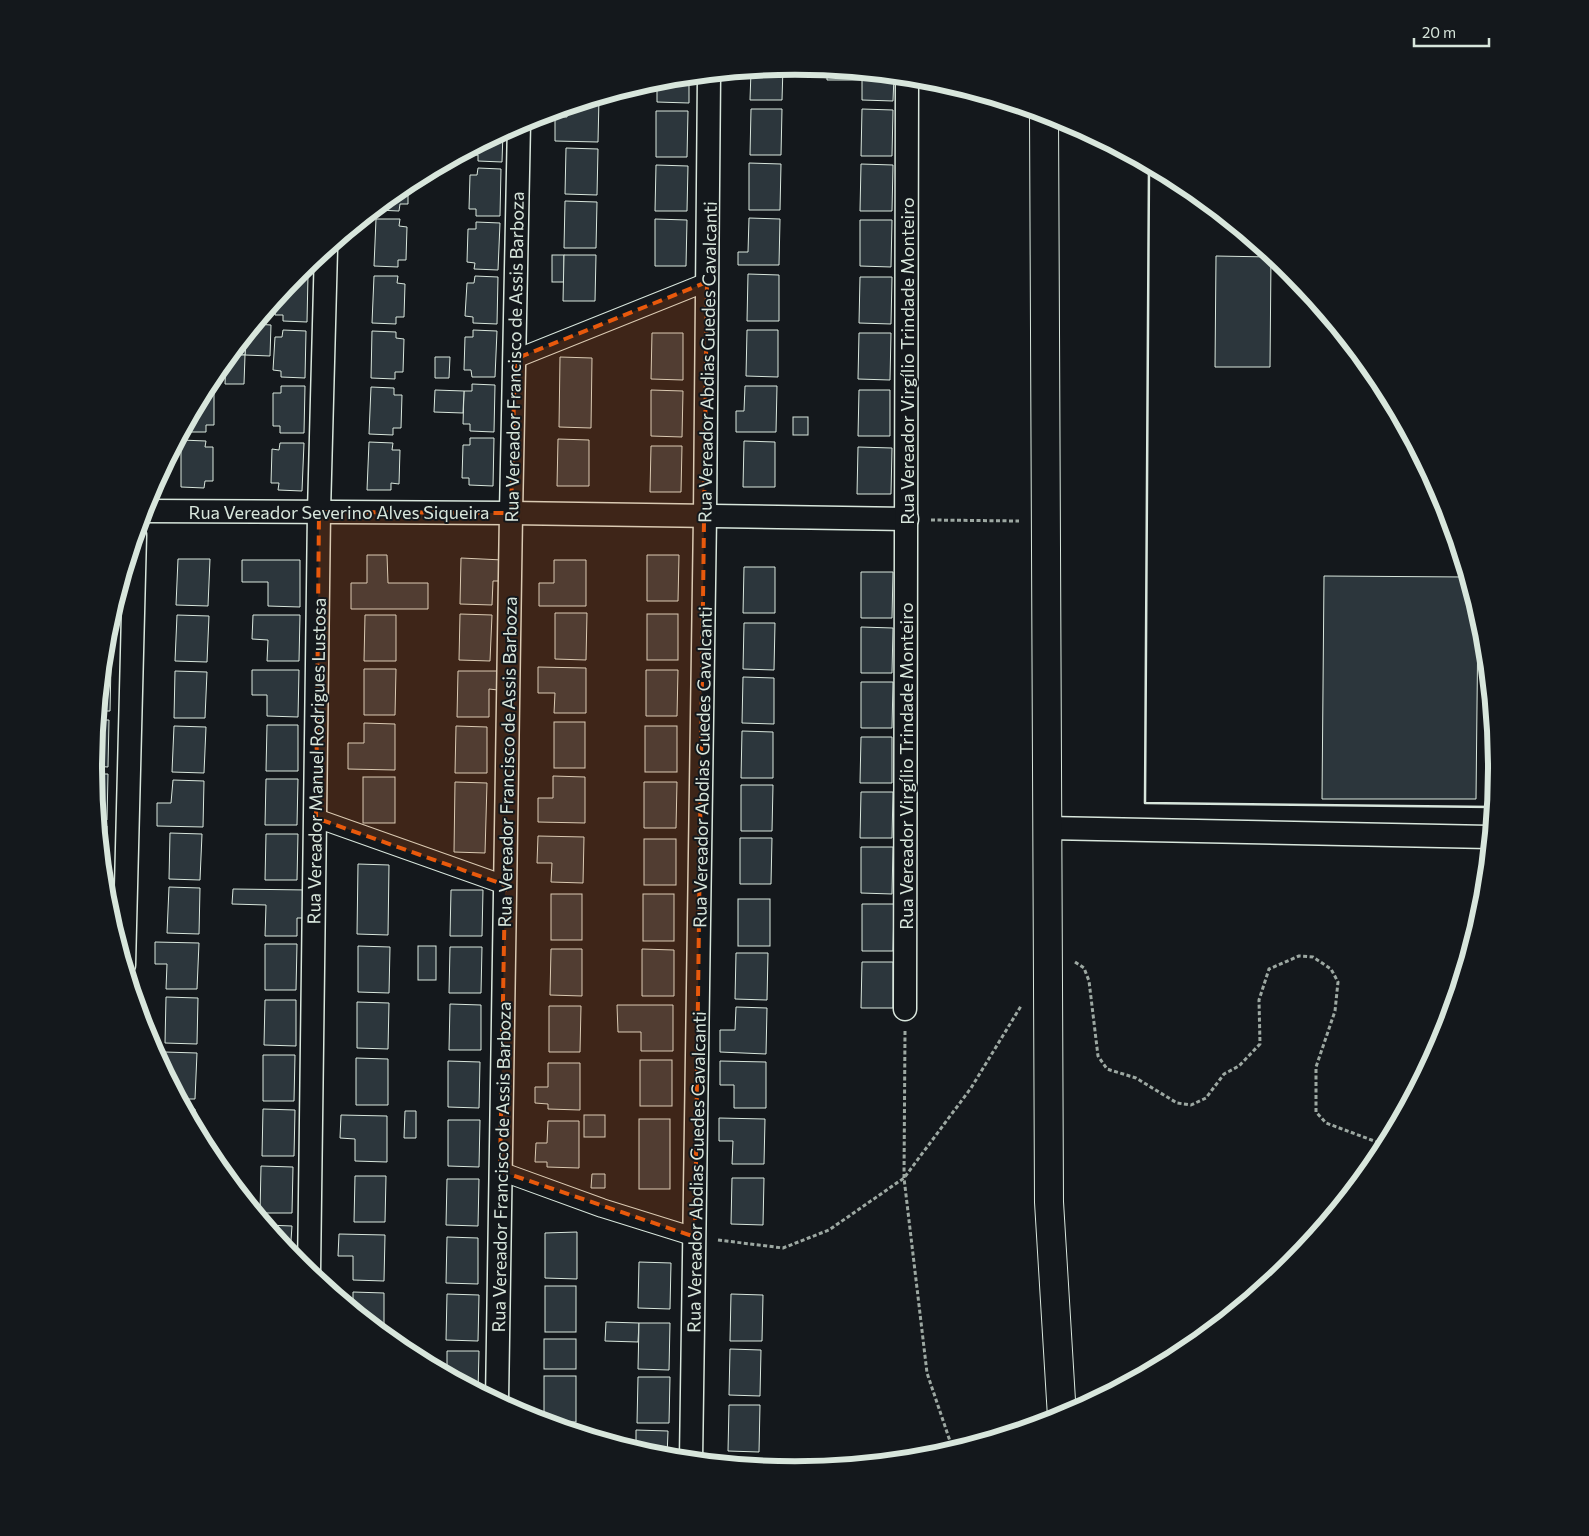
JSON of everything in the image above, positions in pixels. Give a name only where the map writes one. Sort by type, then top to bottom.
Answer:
[{"type":"main road","points":[[1044,122],[1049,1202],[1061,1407]]},
{"type":"street","name":"Rua Vereador Abdias Guedes Cavalcanti","points":[[691,1453],[705,516],[709,80]]},
{"type":"street","name":"Rua Vereador Virgílio Trindade Monteiro","points":[[905,1009],[908,85]]},
{"type":"street","name":"Rua Vereador Francisco de Assis Barboza","points":[[497,1394],[519,132]]},
{"type":"street","name":"Rua Vereador Manuel Rodrigues Lustosa","points":[[309,1263],[319,512],[326,258]]},
{"type":"street","points":[[515,359],[707,282]]},
{"type":"street","name":"Rua Vereador Severino Alves Siqueira","points":[[151,511],[511,513],[907,519]]},
{"type":"street","points":[[125,945],[134,557]]},
{"type":"street","points":[[316,818],[505,885]]},
{"type":"street","points":[[1048,828],[1484,838]]},
{"type":"street","points":[[500,1171],[602,1208],[695,1238]]},
{"type":"path","points":[[907,519],[1045,522]]},
{"type":"path","points":[[1047,964],[1070,960],[1084,968],[1089,981],[1098,1056],[1108,1069],[1136,1078],[1177,1103],[1191,1105],[1206,1098],[1224,1074],[1239,1066],[1260,1044],[1259,1000],[1269,969],[1299,956],[1313,957],[1331,969],[1338,982],[1335,1011],[1316,1067],[1316,1112],[1326,1123],[1377,1143]]},
{"type":"path","points":[[695,1238],[783,1248],[829,1230],[904,1178],[971,1088],[1022,1005]]},
{"type":"path","points":[[905,1009],[904,1178],[926,1373],[951,1443]]},
{"type":"highlighted area","points":[[707,282],[695,1237],[500,1171],[505,885],[316,818],[319,512],[511,513],[515,359]]},
{"type":"building","points":[[783,75],[782,100],[750,100],[751,76]]},
{"type":"building","points":[[827,76],[840,76],[894,82],[893,101],[862,100],[862,80],[827,80]]},
{"type":"building","points":[[689,83],[689,103],[657,102],[657,88]]},
{"type":"building","points":[[599,104],[598,142],[555,141],[555,118],[567,117],[567,114]]},
{"type":"building","points":[[751,109],[782,109],[781,155],[750,155]]},
{"type":"building","points":[[862,109],[893,110],[892,156],[861,156]]},
{"type":"building","points":[[656,111],[688,111],[687,157],[656,157]]},
{"type":"building","points":[[503,140],[502,162],[478,161],[478,155],[472,155]]},
{"type":"building","points":[[566,148],[598,149],[597,195],[565,194]]},
{"type":"building","points":[[749,163],[781,164],[780,210],[749,210]]},
{"type":"building","points":[[861,164],[893,165],[892,211],[860,211]]},
{"type":"building","points":[[656,165],[688,166],[687,211],[655,211]]},
{"type":"building","points":[[478,168],[501,169],[500,216],[476,216],[476,209],[469,209],[470,175],[477,175]]},
{"type":"building","points":[[408,193],[408,204],[400,204],[399,211],[384,210]]},
{"type":"building","points":[[565,201],[597,202],[596,248],[564,248]]},
{"type":"building","points":[[749,218],[780,219],[779,265],[738,265],[738,252],[748,252]]},
{"type":"building","points":[[376,219],[400,219],[399,226],[407,227],[406,260],[398,260],[398,267],[374,266]]},
{"type":"building","points":[[655,219],[687,220],[686,266],[655,266]]},
{"type":"building","points":[[860,220],[892,220],[891,267],[860,266]]},
{"type":"building","points":[[476,222],[500,223],[498,270],[474,269],[475,263],[467,262],[468,229],[476,229]]},
{"type":"building","points":[[552,255],[564,255],[564,282],[552,282]]},
{"type":"building","points":[[564,255],[596,255],[595,301],[563,301]]},
{"type":"building","points":[[1216,256],[1262,257],[1271,265],[1270,367],[1215,367]]},
{"type":"building","points":[[748,274],[779,275],[779,321],[747,321]]},
{"type":"building","points":[[308,275],[307,322],[283,321],[283,315],[275,315],[275,308]]},
{"type":"building","points":[[374,276],[398,276],[397,283],[405,284],[404,317],[396,317],[396,324],[372,323]]},
{"type":"building","points":[[475,276],[498,277],[497,324],[473,323],[473,317],[465,316],[467,283],[474,283]]},
{"type":"building","points":[[860,277],[892,277],[891,324],[859,323]]},
{"type":"building","points":[[262,324],[271,325],[270,356],[245,355],[246,345]]},
{"type":"building","points":[[283,330],[306,331],[305,378],[281,377],[281,371],[273,370],[275,337],[282,337]]},
{"type":"building","points":[[473,330],[497,331],[495,377],[472,377],[471,370],[464,370],[465,337],[473,337]]},
{"type":"building","points":[[747,330],[778,330],[778,377],[746,376]]},
{"type":"building","points":[[372,331],[396,332],[396,338],[404,339],[403,372],[395,372],[395,379],[371,378]]},
{"type":"building","points":[[652,333],[683,333],[683,380],[651,379]]},
{"type":"building","points":[[859,333],[891,333],[890,380],[858,379]]},
{"type":"building","points":[[246,345],[245,355],[238,355]]},
{"type":"building","points":[[238,355],[245,355],[244,384],[225,384],[225,373]]},
{"type":"building","points":[[435,357],[450,357],[449,378],[435,378]]},
{"type":"building","points":[[560,357],[592,358],[591,428],[559,427]]},
{"type":"building","points":[[472,384],[495,385],[494,432],[470,431],[470,424],[463,424],[464,391],[472,391]]},
{"type":"building","points":[[281,386],[305,386],[304,433],[280,433],[280,426],[273,426],[273,393],[281,393]]},
{"type":"building","points":[[745,386],[777,386],[776,432],[736,432],[736,411],[744,411]]},
{"type":"building","points":[[371,387],[394,388],[394,395],[402,395],[401,428],[393,428],[393,435],[369,434]]},
{"type":"building","points":[[435,390],[464,391],[463,413],[434,412]]},
{"type":"building","points":[[651,390],[683,391],[682,437],[651,436]]},
{"type":"building","points":[[859,390],[890,390],[890,436],[858,436]]},
{"type":"building","points":[[214,392],[214,425],[206,425],[206,432],[188,432]]},
{"type":"building","points":[[793,417],[808,417],[808,435],[793,435]]},
{"type":"building","points":[[470,438],[494,438],[493,486],[469,485],[469,478],[462,478],[463,445],[470,445]]},
{"type":"building","points":[[558,439],[589,440],[589,486],[557,486]]},
{"type":"building","points":[[184,440],[206,441],[205,447],[213,447],[213,481],[205,481],[204,488],[181,487],[181,446]]},
{"type":"building","points":[[744,441],[775,442],[775,487],[743,487]]},
{"type":"building","points":[[369,442],[393,443],[392,450],[400,450],[399,484],[391,483],[391,490],[367,490]]},
{"type":"building","points":[[280,443],[304,443],[302,491],[278,490],[279,483],[271,483],[272,449],[279,450]]},
{"type":"building","points":[[651,446],[682,446],[681,492],[650,492]]},
{"type":"building","points":[[858,447],[892,448],[891,494],[857,494]]},
{"type":"building","points":[[367,555],[387,555],[388,583],[428,583],[428,609],[351,609],[351,583],[367,583]]},
{"type":"building","points":[[647,555],[679,555],[678,601],[647,601]]},
{"type":"building","points":[[461,558],[503,560],[502,581],[493,581],[492,605],[460,604]]},
{"type":"building","points":[[178,559],[210,559],[208,606],[176,605]]},
{"type":"building","points":[[242,560],[300,560],[300,607],[268,606],[268,582],[242,582]]},
{"type":"building","points":[[554,560],[586,560],[586,606],[539,606],[539,583],[554,583]]},
{"type":"building","points":[[744,567],[775,567],[775,613],[743,613]]},
{"type":"building","points":[[861,572],[893,572],[892,618],[861,618]]},
{"type":"building","points":[[1324,576],[1460,577],[1478,653],[1476,799],[1322,799]]},
{"type":"building","points":[[555,613],[587,613],[586,660],[555,659]]},
{"type":"building","points":[[460,614],[492,615],[490,661],[459,660]]},
{"type":"building","points":[[647,614],[678,614],[678,660],[647,660]]},
{"type":"building","points":[[177,615],[209,616],[207,662],[175,661]]},
{"type":"building","points":[[253,615],[300,615],[299,661],[267,661],[268,640],[252,639]]},
{"type":"building","points":[[365,615],[396,615],[396,661],[364,661]]},
{"type":"building","points":[[744,623],[775,623],[774,670],[743,669]]},
{"type":"building","points":[[861,627],[893,628],[892,673],[861,673]]},
{"type":"building","points":[[109,665],[111,665],[110,711],[104,711],[107,678]]},
{"type":"building","points":[[538,667],[586,668],[586,713],[554,713],[555,693],[538,693]]},
{"type":"building","points":[[364,669],[396,669],[395,715],[364,715]]},
{"type":"building","points":[[252,670],[299,670],[298,717],[267,716],[267,695],[252,695]]},
{"type":"building","points":[[646,670],[678,670],[677,716],[646,716]]},
{"type":"building","points":[[175,671],[207,672],[205,718],[174,718]]},
{"type":"building","points":[[458,671],[499,671],[498,690],[489,689],[489,717],[457,717]]},
{"type":"building","points":[[743,677],[774,678],[774,724],[742,723]]},
{"type":"building","points":[[861,682],[893,682],[892,728],[861,728]]},
{"type":"building","points":[[103,720],[109,720],[108,767],[102,767]]},
{"type":"building","points":[[554,722],[585,722],[585,768],[554,768]]},
{"type":"building","points":[[364,723],[395,724],[395,770],[348,769],[348,743],[364,743]]},
{"type":"building","points":[[267,725],[298,725],[298,771],[266,771]]},
{"type":"building","points":[[174,726],[206,727],[204,773],[172,772]]},
{"type":"building","points":[[456,726],[487,727],[487,773],[455,773]]},
{"type":"building","points":[[645,726],[677,726],[677,772],[645,772]]},
{"type":"building","points":[[742,731],[773,732],[773,778],[741,778]]},
{"type":"building","points":[[861,737],[892,737],[892,783],[860,783]]},
{"type":"building","points":[[102,774],[108,774],[107,820],[104,820]]},
{"type":"building","points":[[553,776],[585,777],[585,823],[538,822],[538,798],[553,798]]},
{"type":"building","points":[[363,777],[395,777],[395,823],[363,823]]},
{"type":"building","points":[[266,779],[298,779],[297,825],[265,825]]},
{"type":"building","points":[[173,780],[204,781],[203,827],[157,826],[157,803],[171,803]]},
{"type":"building","points":[[455,782],[487,783],[485,853],[454,852]]},
{"type":"building","points":[[644,782],[677,782],[676,828],[644,828]]},
{"type":"building","points":[[741,785],[773,785],[772,831],[741,831]]},
{"type":"building","points":[[861,792],[893,792],[892,838],[860,838]]},
{"type":"building","points":[[104,826],[107,826],[106,852]]},
{"type":"building","points":[[170,833],[202,834],[200,880],[169,879]]},
{"type":"building","points":[[266,834],[298,834],[297,880],[265,880]]},
{"type":"building","points":[[538,836],[584,837],[583,883],[551,882],[552,863],[537,863]]},
{"type":"building","points":[[740,838],[772,838],[771,884],[740,884]]},
{"type":"building","points":[[644,839],[676,839],[676,885],[644,885]]},
{"type":"building","points":[[861,847],[893,847],[892,894],[861,893]]},
{"type":"building","points":[[358,864],[389,865],[388,935],[357,934]]},
{"type":"building","points":[[169,887],[200,888],[199,934],[167,933]]},
{"type":"building","points":[[233,889],[308,890],[307,918],[297,918],[297,936],[265,936],[266,905],[232,904]]},
{"type":"building","points":[[451,890],[483,890],[482,936],[450,936]]},
{"type":"building","points":[[551,894],[582,894],[582,940],[551,940]]},
{"type":"building","points":[[643,894],[674,894],[674,941],[643,941]]},
{"type":"building","points":[[738,899],[770,899],[770,946],[738,946]]},
{"type":"building","points":[[862,904],[894,904],[893,951],[862,951]]},
{"type":"building","points":[[155,942],[199,943],[197,989],[166,989],[167,964],[155,964]]},
{"type":"building","points":[[265,944],[297,944],[296,990],[265,990]]},
{"type":"building","points":[[358,946],[390,947],[389,993],[358,992]]},
{"type":"building","points":[[418,946],[436,946],[436,980],[418,980]]},
{"type":"building","points":[[450,947],[482,947],[481,993],[449,993]]},
{"type":"building","points":[[551,949],[582,949],[582,996],[550,995]]},
{"type":"building","points":[[642,949],[674,950],[674,996],[642,996]]},
{"type":"building","points":[[736,953],[768,953],[767,1000],[735,999]]},
{"type":"building","points":[[862,962],[893,962],[893,1008],[861,1008]]},
{"type":"building","points":[[166,997],[198,998],[197,1044],[165,1043]]},
{"type":"building","points":[[265,1000],[296,1000],[296,1046],[264,1045]]},
{"type":"building","points":[[357,1002],[389,1003],[388,1049],[357,1048]]},
{"type":"building","points":[[450,1004],[481,1005],[481,1050],[449,1050]]},
{"type":"building","points":[[617,1005],[673,1005],[673,1051],[641,1051],[641,1032],[618,1032]]},
{"type":"building","points":[[549,1006],[581,1006],[580,1052],[549,1052]]},
{"type":"building","points":[[736,1007],[767,1008],[766,1054],[720,1052],[720,1030],[735,1030]]},
{"type":"building","points":[[165,1052],[197,1053],[195,1099],[186,1099],[165,1057]]},
{"type":"building","points":[[263,1055],[295,1055],[294,1101],[263,1101]]},
{"type":"building","points":[[356,1058],[388,1059],[388,1105],[356,1105]]},
{"type":"building","points":[[640,1060],[672,1060],[672,1106],[640,1106]]},
{"type":"building","points":[[448,1061],[480,1062],[479,1108],[448,1107]]},
{"type":"building","points":[[720,1061],[766,1062],[766,1108],[734,1108],[734,1085],[720,1085]]},
{"type":"building","points":[[548,1063],[580,1063],[580,1110],[548,1109],[548,1104],[535,1103],[535,1087],[548,1087]]},
{"type":"building","points":[[263,1109],[295,1110],[294,1156],[262,1156]]},
{"type":"building","points":[[405,1111],[416,1111],[416,1138],[404,1138]]},
{"type":"building","points":[[341,1115],[387,1116],[387,1162],[355,1161],[355,1139],[340,1138]]},
{"type":"building","points":[[584,1115],[605,1115],[605,1137],[584,1137]]},
{"type":"building","points":[[719,1118],[765,1119],[764,1164],[732,1164],[733,1141],[719,1141]]},
{"type":"building","points":[[639,1119],[670,1119],[670,1189],[639,1189]]},
{"type":"building","points":[[448,1120],[480,1120],[479,1167],[448,1166]]},
{"type":"building","points":[[548,1121],[579,1121],[579,1168],[547,1167],[547,1162],[535,1162],[536,1143],[547,1143]]},
{"type":"building","points":[[261,1166],[293,1167],[292,1213],[263,1213],[260,1209]]},
{"type":"building","points":[[592,1174],[605,1174],[605,1188],[591,1188]]},
{"type":"building","points":[[355,1176],[386,1176],[385,1222],[354,1222]]},
{"type":"building","points":[[732,1178],[764,1178],[763,1225],[731,1224]]},
{"type":"building","points":[[447,1179],[479,1179],[478,1226],[446,1225]]},
{"type":"building","points":[[273,1225],[292,1226],[291,1244]]},
{"type":"building","points":[[577,1232],[577,1279],[545,1278],[545,1233]]},
{"type":"building","points":[[339,1234],[385,1235],[384,1281],[353,1280],[353,1256],[338,1256]]},
{"type":"building","points":[[447,1237],[478,1238],[478,1284],[446,1283]]},
{"type":"building","points":[[639,1262],[671,1263],[670,1309],[638,1308]]},
{"type":"building","points":[[545,1286],[576,1286],[576,1332],[545,1332]]},
{"type":"building","points":[[353,1292],[384,1293],[384,1326],[373,1318],[353,1301]]},
{"type":"building","points":[[447,1294],[479,1295],[478,1341],[446,1340]]},
{"type":"building","points":[[731,1294],[763,1295],[762,1341],[730,1341]]},
{"type":"building","points":[[606,1322],[639,1323],[638,1342],[605,1341]]},
{"type":"building","points":[[639,1323],[670,1323],[669,1370],[638,1369]]},
{"type":"building","points":[[544,1339],[576,1339],[576,1369],[544,1369]]},
{"type":"building","points":[[730,1349],[761,1350],[760,1396],[729,1395]]},
{"type":"building","points":[[447,1351],[479,1351],[478,1385],[447,1367]]},
{"type":"building","points":[[544,1376],[576,1376],[576,1422],[567,1422],[544,1414]]},
{"type":"building","points":[[638,1377],[670,1377],[669,1423],[637,1423]]},
{"type":"building","points":[[729,1405],[760,1405],[759,1452],[728,1451]]},
{"type":"building","points":[[636,1430],[668,1431],[667,1449],[636,1442]]},
{"type":"wall","points":[[1149,173],[1145,803],[1486,807]]}]
